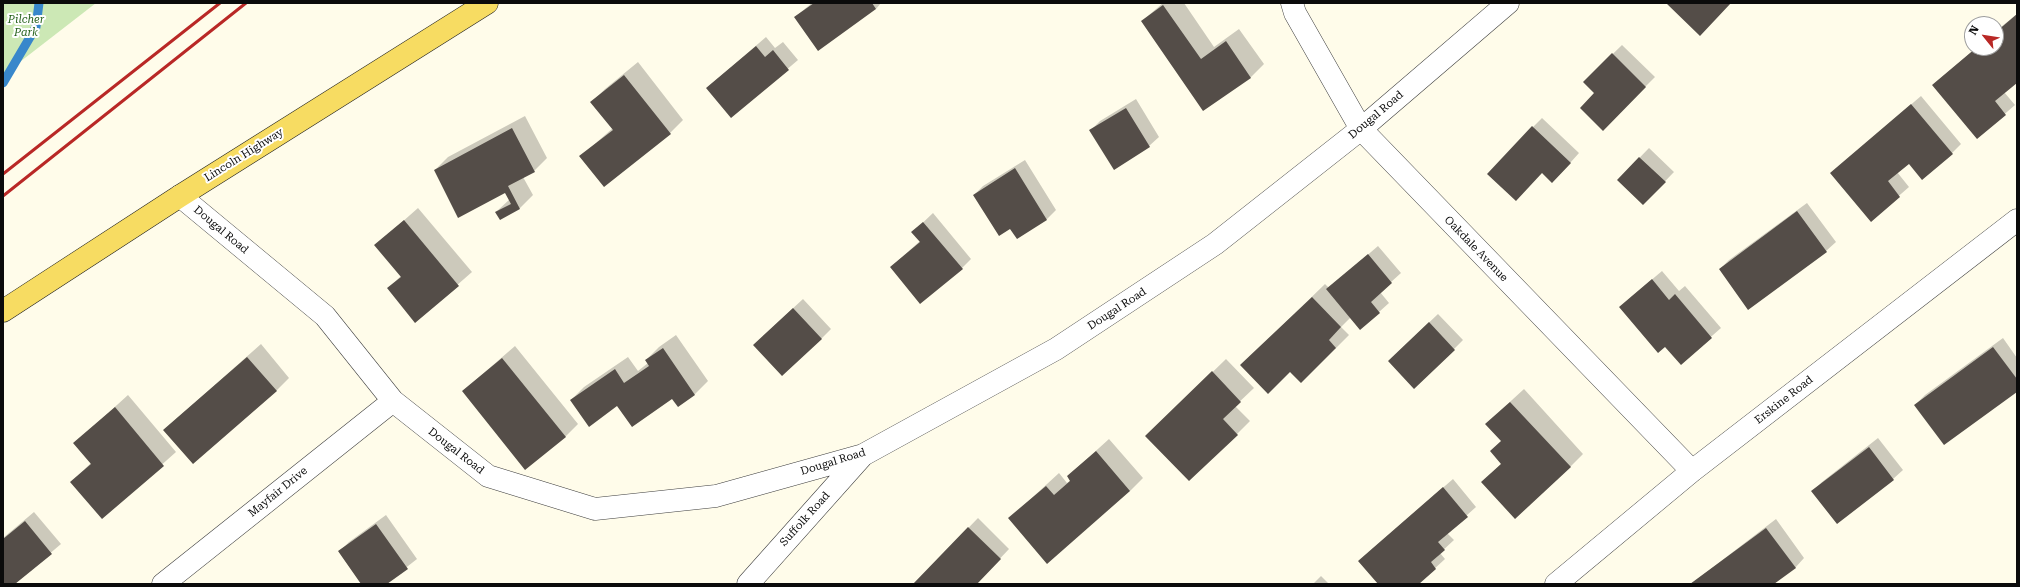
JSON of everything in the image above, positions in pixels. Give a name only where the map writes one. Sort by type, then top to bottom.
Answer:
[{"type":"main road","name":"Lincoln Highway","points":[[3,311],[180,196],[487,3]]},
{"type":"street","name":"Oakdale Avenue","points":[[1292,3],[1295,13],[1361,129],[1692,472]]},
{"type":"street","name":"Dougal Road","points":[[180,196],[325,316],[393,401],[488,476],[595,509],[716,496],[863,455],[1056,349],[1215,244],[1361,129],[1508,3]]},
{"type":"street","name":"Erskine Road","points":[[1556,584],[1692,472],[2017,220]]},
{"type":"street","name":"Mayfair Drive","points":[[163,584],[393,401]]},
{"type":"street","name":"Suffolk Road","points":[[748,584],[863,455]]},
{"type":"green space","name":"Pilcher Park","points":[[3,3],[96,3],[3,75]]},
{"type":"building","points":[[814,3],[872,3],[876,9],[818,51],[794,17]]},
{"type":"building","points":[[1666,3],[1731,3],[1700,36]]},
{"type":"building","points":[[1163,5],[1201,59],[1226,41],[1251,78],[1203,111],[1141,21]]},
{"type":"building","points":[[2017,14],[2017,83],[1995,101],[2006,115],[1977,139],[1932,85],[1966,56],[2004,56],[2004,25]]},
{"type":"building","points":[[756,46],[765,57],[773,50],[789,70],[731,118],[706,88]]},
{"type":"building","points":[[1612,53],[1646,87],[1603,131],[1580,108],[1594,93],[1583,82]]},
{"type":"building","points":[[624,75],[671,134],[604,187],[579,156],[613,130],[590,102]]},
{"type":"building","points":[[1911,104],[1953,154],[1922,180],[1909,164],[1888,181],[1900,197],[1871,222],[1830,173]]},
{"type":"building","points":[[1126,108],[1150,147],[1114,170],[1089,130]]},
{"type":"building","points":[[1532,126],[1571,163],[1552,183],[1542,173],[1516,201],[1487,174]]},
{"type":"building","points":[[512,128],[535,172],[508,186],[520,209],[500,220],[495,212],[511,204],[505,193],[458,218],[434,170]]},
{"type":"building","points":[[1639,157],[1666,182],[1643,205],[1617,180]]},
{"type":"building","points":[[1015,168],[1047,220],[1017,239],[1010,229],[999,236],[973,195]]},
{"type":"building","points":[[1797,211],[1827,252],[1748,310],[1719,269]]},
{"type":"building","points":[[404,220],[459,286],[415,323],[387,288],[401,277],[374,245]]},
{"type":"building","points":[[923,222],[963,269],[920,304],[890,267],[920,242],[911,232]]},
{"type":"building","points":[[1368,254],[1392,283],[1371,302],[1380,313],[1360,330],[1326,289]]},
{"type":"building","points":[[1652,279],[1669,300],[1675,294],[1712,338],[1681,365],[1665,347],[1658,353],[1619,307]]},
{"type":"building","points":[[1312,297],[1341,327],[1329,340],[1336,348],[1301,383],[1290,372],[1268,394],[1240,365]]},
{"type":"building","points":[[793,308],[822,339],[782,376],[753,345]]},
{"type":"building","points":[[1429,322],[1455,350],[1414,389],[1388,361]]},
{"type":"building","points":[[1993,347],[2017,379],[2017,392],[1944,445],[1914,405]]},
{"type":"building","points":[[663,348],[695,395],[678,407],[672,399],[632,427],[617,406],[589,427],[570,400],[615,369],[624,383],[649,366],[645,360]]},
{"type":"building","points":[[247,357],[277,391],[193,464],[163,430]]},
{"type":"building","points":[[502,358],[566,437],[525,470],[462,391]]},
{"type":"building","points":[[1212,371],[1241,402],[1223,419],[1238,435],[1189,481],[1145,436]]},
{"type":"building","points":[[1510,402],[1571,467],[1515,519],[1481,482],[1501,464],[1490,451],[1501,441],[1485,424]]},
{"type":"building","points":[[115,407],[164,466],[102,519],[70,482],[91,464],[73,443]]},
{"type":"building","points":[[1869,447],[1894,480],[1837,524],[1811,491]]},
{"type":"building","points":[[1096,451],[1130,491],[1047,564],[1008,518],[1046,486],[1054,495],[1070,481],[1067,476]]},
{"type":"building","points":[[1443,487],[1468,517],[1438,542],[1445,550],[1431,562],[1436,569],[1419,584],[1378,584],[1358,561]]},
{"type":"building","points":[[25,521],[52,554],[15,584],[3,584],[3,539]]},
{"type":"building","points":[[376,524],[408,569],[387,584],[361,584],[338,551]]},
{"type":"building","points":[[968,527],[1001,559],[977,584],[913,584]]},
{"type":"building","points":[[1766,528],[1796,568],[1774,584],[1690,584]]},
{"type":"waterway","points":[[3,83],[36,27],[39,3]]},
{"type":"railway","points":[[3,174],[220,3]]},
{"type":"railway","points":[[3,196],[246,3]]}]
